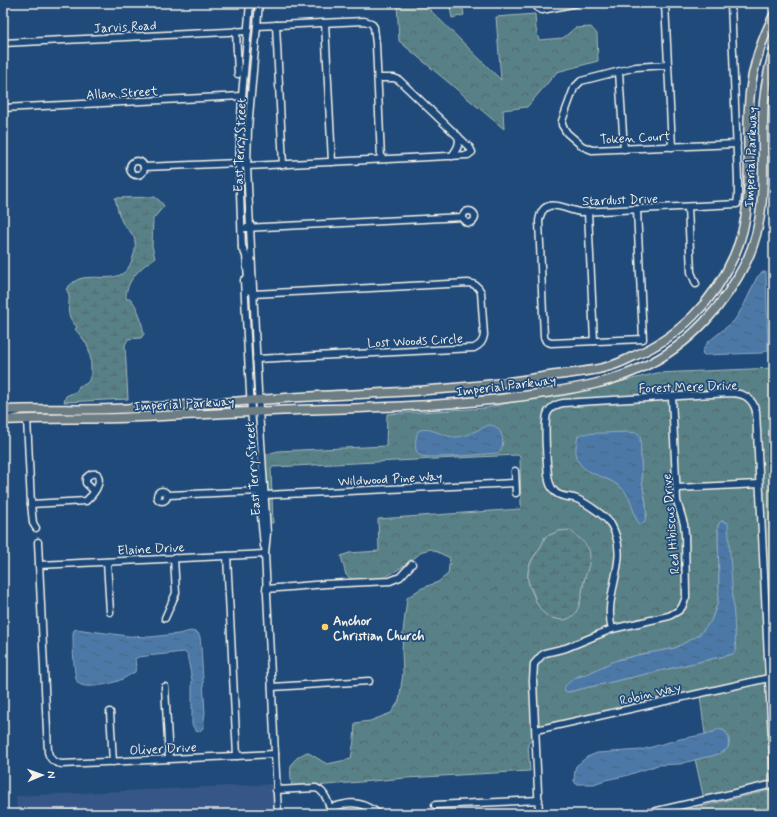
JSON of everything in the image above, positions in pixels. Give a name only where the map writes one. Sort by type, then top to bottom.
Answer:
[{"type":"main road","name":"Imperial Parkway","points":[[3,410],[103,410],[449,389],[521,381],[609,366],[637,355],[672,334],[696,312],[717,287],[734,256],[746,221],[749,194],[750,94],[756,62],[766,32],[774,15]]},
{"type":"main road","name":"Imperial Parkway","points":[[3,420],[27,418],[120,418],[255,411],[429,405],[521,397],[564,390],[613,379],[644,367],[677,347],[707,321],[732,288],[748,257],[759,224],[763,190],[762,118],[766,80],[774,50]]},
{"type":"street","points":[[250,3],[242,96],[239,163],[242,246],[254,400]]},
{"type":"street","name":"East Terry Street","points":[[259,3],[248,128],[247,166],[256,359],[254,400],[262,493],[262,535],[265,554]]},
{"type":"street","points":[[537,6],[542,10],[547,10],[577,3]]},
{"type":"street","points":[[665,3],[672,147]]},
{"type":"street","points":[[730,3],[737,144]]},
{"type":"street","points":[[257,26],[364,21],[371,23],[374,27],[378,78],[381,159]]},
{"type":"street","points":[[325,23],[332,162]]},
{"type":"street","points":[[276,25],[283,165]]},
{"type":"street","name":"Jarvis Road","points":[[3,43],[248,31]]},
{"type":"street","points":[[236,32],[238,74]]},
{"type":"street","name":"Token Court","points":[[668,65],[644,66],[581,81],[574,88],[565,109],[562,125],[567,133],[586,149],[592,150],[737,144]]},
{"type":"street","points":[[619,72],[624,149]]},
{"type":"street","points":[[144,167],[239,163],[247,166],[283,165],[468,155],[472,152],[458,136],[399,80],[394,78],[378,78]]},
{"type":"street","name":"Allan Street","points":[[3,108],[242,96]]},
{"type":"street","points":[[452,156],[458,147],[458,136]]},
{"type":"street","name":"Stardust Drive","points":[[594,341],[551,343],[546,341],[544,337],[538,221],[542,211],[551,205],[557,205],[576,211],[588,212],[737,204],[737,144]]},
{"type":"street","points":[[688,207],[691,272],[696,284]]},
{"type":"street","points":[[588,212],[594,341],[643,339],[637,210]]},
{"type":"street","points":[[241,228],[463,217]]},
{"type":"street","points":[[242,246],[246,256],[249,290],[253,294]]},
{"type":"street","name":"Lost Woods Circle","points":[[253,294],[468,283],[479,287],[481,292],[483,320],[483,341],[479,346],[474,348],[256,359]]},
{"type":"street","name":"Forest Mere Drive","points":[[612,629],[609,611],[618,558],[616,537],[610,523],[603,516],[577,499],[557,494],[550,486],[548,475],[546,418],[552,407],[563,402],[737,393],[742,394],[752,401],[756,411],[774,781]]},
{"type":"street","name":"Red Hibiscus Drive","points":[[540,814],[533,669],[537,660],[545,653],[566,648],[612,629],[669,616],[678,611],[685,602],[687,592],[685,534],[684,524],[678,507],[672,397]]},
{"type":"street","name":"Imperial Parkway","points":[[3,415],[24,409]]},
{"type":"street","points":[[27,418],[31,504],[33,523],[36,528]]},
{"type":"street","points":[[515,471],[516,494]]},
{"type":"street","name":"Wildwood Pine Way","points":[[168,495],[262,493],[515,483]]},
{"type":"street","points":[[677,488],[759,484]]},
{"type":"street","points":[[31,504],[86,501],[93,495],[94,491]]},
{"type":"street","points":[[38,542],[39,565]]},
{"type":"street","points":[[265,554],[278,814]]},
{"type":"street","name":"Elaine Drive","points":[[39,565],[265,554]]},
{"type":"street","points":[[227,556],[236,756]]},
{"type":"street","points":[[164,618],[176,593],[174,558]]},
{"type":"street","points":[[107,562],[110,612]]},
{"type":"street","points":[[266,589],[390,581],[400,577],[412,564]]},
{"type":"street","name":"Oliver Drive","points":[[39,565],[48,752],[52,761],[57,764],[62,764],[275,754]]},
{"type":"street","name":"Robin Way","points":[[536,730],[768,678]]},
{"type":"street","points":[[272,687],[369,681]]},
{"type":"street","points":[[165,687],[169,759]]},
{"type":"street","points":[[110,712],[113,762]]},
{"type":"street","points":[[644,814],[774,784]]},
{"type":"street","points":[[276,790],[316,788],[320,789],[326,798],[330,811],[346,804],[360,803],[376,811],[378,814]]},
{"type":"street","points":[[434,805],[539,800]]},
{"type":"shaded area","points":[[274,784],[275,814],[17,814],[16,796]]},
{"type":"green space","points":[[397,3],[423,3],[501,80],[496,17],[535,14],[536,29],[539,40],[563,38],[575,28],[591,27],[597,34],[598,61],[557,72],[527,107],[503,110],[504,129],[399,41]]},
{"type":"green space","points":[[449,3],[462,3],[464,15],[452,18]]},
{"type":"green space","points":[[155,197],[164,206],[153,219],[152,246],[155,258],[135,275],[126,292],[126,299],[131,299],[138,312],[144,334],[141,338],[128,339],[125,345],[128,399],[64,402],[66,396],[77,391],[79,386],[88,382],[91,375],[90,358],[87,345],[75,329],[77,327],[69,316],[69,298],[66,289],[79,279],[109,277],[123,274],[132,260],[135,251],[135,239],[122,222],[115,198]]},
{"type":"green space","points":[[774,368],[774,787],[705,804],[695,759],[722,752],[729,745],[729,739],[725,731],[722,730],[705,734],[700,696],[544,728],[528,744],[530,771],[406,778],[292,788],[291,766],[293,762],[301,755],[307,752],[327,764],[351,759],[355,723],[370,721],[391,713],[399,701],[403,673],[403,632],[407,598],[420,589],[438,582],[448,574],[450,558],[431,549],[423,551],[407,564],[384,578],[366,582],[353,580],[346,575],[341,556],[349,553],[379,551],[378,519],[520,509],[520,457],[518,455],[273,467],[271,469],[273,523],[269,523],[264,455],[278,451],[386,446],[387,414],[485,408],[513,402],[567,395],[657,373]],"holes":[[[610,433],[635,433],[640,437],[642,483],[647,516],[638,521],[629,496],[625,491],[614,482],[589,471]],[[722,521],[725,522],[736,649],[733,654],[568,692],[578,676],[585,675],[620,659],[675,648],[699,635],[711,621],[718,602],[719,523]],[[559,531],[565,531],[584,543],[589,553],[589,563],[581,600],[578,608],[572,616],[565,620],[552,618],[545,614],[536,600],[528,581],[529,566],[542,545],[545,537]]]},
{"type":"green space","points":[[570,530],[586,544],[589,550],[590,558],[580,603],[577,610],[569,619],[562,620],[549,617],[541,610],[529,584],[528,575],[532,560],[541,547],[545,537],[559,531]]},
{"type":"green space","points":[[774,789],[774,814],[671,814]]},
{"type":"water","points":[[763,272],[766,272],[768,350],[762,353],[704,355],[702,353],[708,342],[734,321],[744,305],[757,277]]},
{"type":"water","points":[[489,425],[496,427],[502,435],[503,442],[500,451],[497,453],[432,457],[419,455],[417,453],[416,440],[418,431],[427,430],[446,436],[457,437],[469,434]]},
{"type":"water","points":[[638,433],[640,437],[642,481],[646,502],[646,518],[644,523],[640,524],[637,521],[629,497],[626,493],[618,485],[590,472],[583,467],[578,460],[576,450],[578,436],[581,434]]},
{"type":"water","points":[[722,521],[728,523],[736,649],[733,654],[568,692],[565,691],[564,687],[574,678],[585,675],[614,661],[675,648],[699,635],[711,621],[718,602],[718,526]]},
{"type":"water","points":[[76,629],[128,636],[149,637],[191,631],[198,633],[201,647],[205,713],[203,728],[199,732],[196,731],[192,725],[192,680],[187,654],[184,652],[138,657],[135,659],[135,672],[118,681],[97,686],[81,685],[76,679],[74,666],[73,633]]},
{"type":"water","points":[[718,729],[725,731],[729,737],[728,748],[723,752],[712,756],[680,764],[658,765],[594,784],[576,784],[574,781],[576,766],[587,757],[597,753],[641,750],[680,739],[712,733]]},
{"type":"water","points":[[77,809],[83,814],[35,814],[38,812]]},
{"type":"place","name":"Anchor Christian Church","points":[[325,627]]}]
